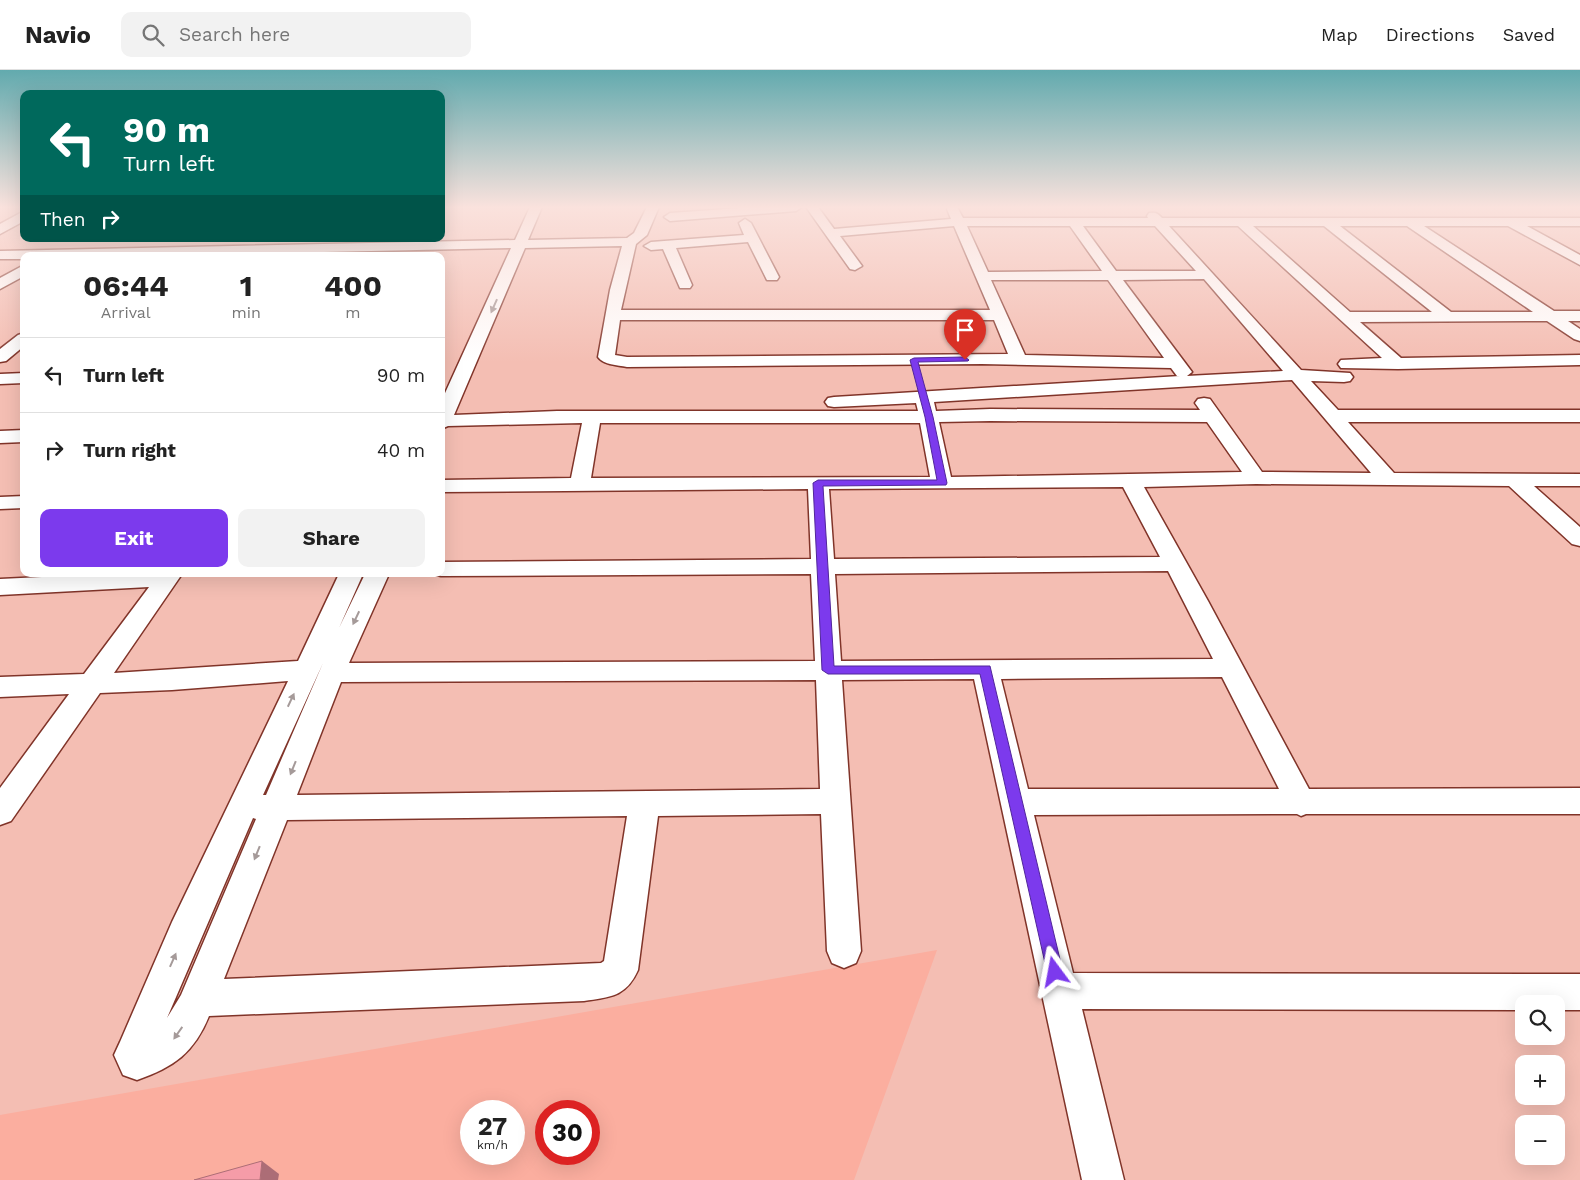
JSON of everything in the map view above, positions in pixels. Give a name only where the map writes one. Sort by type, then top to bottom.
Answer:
[{"type":"street","points":[[445,376],[505,259]]},
{"type":"street","points":[[445,414],[507,259]]},
{"type":"street","points":[[625,259],[617,290],[606,356],[611,360],[627,362],[1019,360],[1176,363]]},
{"type":"street","points":[[674,259],[685,285]]},
{"type":"street","points":[[763,259],[772,277]]},
{"type":"street","points":[[850,259],[855,266]]},
{"type":"street","points":[[974,259],[997,315],[1019,360]]},
{"type":"street","points":[[1100,259],[1176,363],[1256,478]]},
{"type":"street","points":[[1193,259],[1389,480]]},
{"type":"street","points":[[1282,259],[1398,364]]},
{"type":"street","points":[[1374,259],[1448,317]]},
{"type":"street","points":[[1465,259],[1580,336]]},
{"type":"street","points":[[0,285],[20,272]]},
{"type":"street","points":[[981,276],[1208,275]]},
{"type":"street","points":[[613,314],[997,315]]},
{"type":"street","points":[[1346,317],[1580,316]]},
{"type":"street","points":[[0,357],[20,341]]},
{"type":"street","points":[[914,360],[929,417],[942,483]]},
{"type":"street","points":[[622,417],[710,409],[1296,375],[1398,364],[1580,360]]},
{"type":"street","points":[[0,379],[20,378]]},
{"type":"street","points":[[445,422],[512,417],[929,417],[990,414],[1213,416]]},
{"type":"street","points":[[1333,416],[1580,416]]},
{"type":"street","points":[[580,484],[592,417]]},
{"type":"street","points":[[0,437],[20,436]]},
{"type":"street","points":[[445,486],[1131,482],[1256,478],[1580,480]]},
{"type":"street","points":[[1515,480],[1580,539]]},
{"type":"street","points":[[1131,482],[1301,803]]},
{"type":"street","points":[[818,483],[844,951]]},
{"type":"street","points":[[0,503],[20,502]]},
{"type":"street","points":[[445,569],[1176,564]]},
{"type":"street","points":[[0,587],[153,577]]},
{"type":"street","points":[[0,812],[167,577]]},
{"type":"street","points":[[350,577],[319,671],[276,808],[198,998],[179,1033],[168,1048],[137,1061],[133,1055],[157,996],[241,808],[319,671],[375,577]]},
{"type":"street","points":[[0,687],[172,680],[319,671],[1231,668]]},
{"type":"street","points":[[985,669],[1103,1180]]},
{"type":"street","points":[[241,808],[835,801]]},
{"type":"street","points":[[1016,802],[1301,803],[1580,801]]},
{"type":"street","points":[[198,998],[584,983],[609,980],[620,970],[644,803]]},
{"type":"street","points":[[1059,991],[1580,992]]},
{"type":"shaded area","points":[[937,950],[854,1180],[0,1180],[0,1115]]},
{"type":"building","points":[[262,1161],[260,1180],[194,1180]]},
{"type":"route","points":[[965,360],[914,360],[929,417],[942,483],[818,483],[828,670],[985,669],[1055,972]]}]
